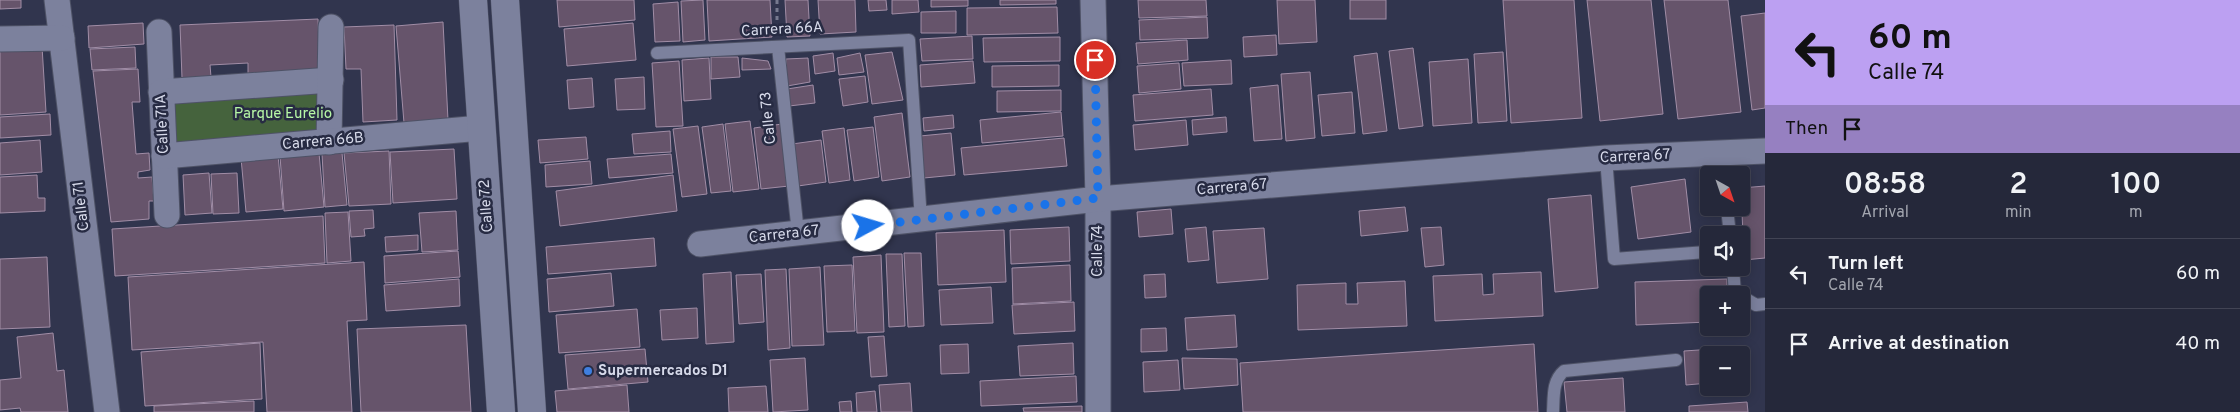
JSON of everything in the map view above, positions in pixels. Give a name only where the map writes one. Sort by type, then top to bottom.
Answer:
[{"type":"main road","name":"Calle 72","points":[[473,0],[502,412]]},
{"type":"main road","points":[[505,0],[532,412]]},
{"type":"street","name":"Calle 71","points":[[57,0],[107,412]]},
{"type":"street","name":"Calle 74","points":[[1093,0],[1098,198],[1098,412]]},
{"type":"street","points":[[329,142],[332,26]]},
{"type":"street","name":"Calle 71A","points":[[159,32],[167,215]]},
{"type":"street","points":[[0,39],[62,38]]},
{"type":"street","points":[[161,92],[330,80]]},
{"type":"street","name":"Carrera 66B","points":[[164,156],[481,128]]},
{"type":"street","name":"Carrera 67","points":[[700,244],[921,220],[1098,198],[1606,158],[1723,164],[1765,150]]},
{"type":"lane","name":"Carrera 66A","points":[[657,53],[908,40],[921,220]]},
{"type":"lane","name":"Calle 73","points":[[778,47],[798,233]]},
{"type":"lane","points":[[1606,158],[1614,259],[1700,252]]},
{"type":"lane","points":[[1750,302],[1756,305],[1765,304]]},
{"type":"lane","points":[[1553,412],[1555,383],[1564,371],[1676,360]]},
{"type":"path","points":[[777,0],[778,47]]},
{"type":"green space","name":"Parque Eurelio","points":[[325,84],[324,138],[169,149],[166,96]]},
{"type":"building","points":[[0,0],[21,0],[21,8],[0,9]]},
{"type":"building","points":[[557,0],[634,0],[635,20],[559,27]]},
{"type":"building","points":[[703,0],[705,40],[683,42],[681,1]]},
{"type":"building","points":[[707,0],[770,0],[772,37],[709,41]]},
{"type":"building","points":[[785,0],[808,0],[810,36],[787,37]]},
{"type":"building","points":[[818,0],[855,0],[856,32],[820,34]]},
{"type":"building","points":[[868,0],[886,0],[887,10],[869,11]]},
{"type":"building","points":[[892,0],[918,0],[919,12],[892,14]]},
{"type":"building","points":[[931,0],[968,0],[968,6],[931,7]]},
{"type":"building","points":[[1000,0],[1056,0],[1056,4],[1000,5]]},
{"type":"building","points":[[1138,0],[1206,0],[1207,16],[1139,18]]},
{"type":"building","points":[[1277,0],[1315,0],[1317,42],[1279,44]]},
{"type":"building","points":[[1350,0],[1386,0],[1386,19],[1350,19]]},
{"type":"building","points":[[1503,0],[1574,0],[1582,118],[1511,123]]},
{"type":"building","points":[[1587,0],[1651,0],[1663,114],[1600,121]]},
{"type":"building","points":[[1664,0],[1728,0],[1741,112],[1678,119]]},
{"type":"building","points":[[678,2],[680,41],[655,42],[653,4]]},
{"type":"building","points":[[1057,7],[1058,33],[967,35],[967,8]]},
{"type":"building","points":[[956,11],[956,33],[921,33],[921,12]]},
{"type":"building","points":[[1765,13],[1765,108],[1752,110],[1741,16]]},
{"type":"building","points":[[1207,17],[1208,38],[1140,40],[1139,20]]},
{"type":"building","points":[[318,19],[320,73],[248,76],[248,63],[210,65],[211,77],[182,78],[180,25]]},
{"type":"building","points":[[443,22],[448,120],[404,123],[396,26]]},
{"type":"building","points":[[143,23],[144,44],[89,48],[88,26]]},
{"type":"building","points":[[633,23],[636,60],[567,66],[564,29]]},
{"type":"building","points":[[394,25],[397,120],[363,122],[361,69],[346,69],[344,27]]},
{"type":"building","points":[[1276,35],[1277,55],[1244,57],[1243,37]]},
{"type":"building","points":[[972,36],[973,59],[922,61],[920,39]]},
{"type":"building","points":[[1060,37],[1060,61],[984,62],[983,38]]},
{"type":"building","points":[[1187,40],[1188,60],[1138,64],[1136,43]]},
{"type":"building","points":[[42,46],[46,112],[0,115],[0,49]]},
{"type":"building","points":[[135,47],[136,68],[92,70],[90,49]]},
{"type":"building","points":[[1413,48],[1423,126],[1399,129],[1389,51]]},
{"type":"building","points":[[892,52],[903,100],[872,104],[865,55]]},
{"type":"building","points":[[1503,52],[1507,121],[1478,123],[1474,54]]},
{"type":"building","points":[[833,53],[835,71],[815,74],[813,56]]},
{"type":"building","points":[[860,53],[864,72],[839,75],[837,58]]},
{"type":"building","points":[[1377,53],[1387,131],[1363,134],[1354,56]]},
{"type":"building","points":[[711,57],[738,57],[740,77],[711,79]]},
{"type":"building","points":[[709,58],[711,99],[684,101],[682,60]]},
{"type":"building","points":[[742,58],[768,61],[771,69],[742,70]]},
{"type":"building","points":[[808,58],[810,82],[787,86],[786,59]]},
{"type":"building","points":[[1468,59],[1472,123],[1433,126],[1429,62]]},
{"type":"building","points":[[1231,60],[1232,84],[1184,86],[1182,63]]},
{"type":"building","points":[[679,61],[683,126],[656,127],[652,63]]},
{"type":"building","points":[[973,61],[975,83],[921,87],[920,65]]},
{"type":"building","points":[[1179,63],[1181,89],[1139,93],[1137,66]]},
{"type":"building","points":[[1059,65],[1059,86],[992,87],[992,66]]},
{"type":"building","points":[[138,69],[140,102],[132,102],[136,154],[149,153],[150,170],[138,172],[138,178],[152,177],[154,201],[149,201],[149,219],[111,222],[93,71]]},
{"type":"building","points":[[1310,72],[1315,138],[1286,141],[1281,74]]},
{"type":"building","points":[[865,76],[868,102],[843,106],[839,79]]},
{"type":"building","points":[[644,77],[645,109],[617,110],[615,79]]},
{"type":"building","points":[[592,78],[594,107],[569,109],[567,80]]},
{"type":"building","points":[[813,85],[815,103],[789,106],[787,89]]},
{"type":"building","points":[[1278,85],[1282,139],[1254,141],[1250,88]]},
{"type":"building","points":[[1211,89],[1213,115],[1135,121],[1133,95]]},
{"type":"building","points":[[1061,90],[1061,111],[997,112],[997,91]]},
{"type":"building","points":[[1352,92],[1355,133],[1322,136],[1318,95]]},
{"type":"building","points":[[1061,112],[1063,136],[982,143],[980,120]]},
{"type":"building","points":[[902,113],[910,177],[882,181],[874,117]]},
{"type":"building","points":[[50,114],[51,135],[0,138],[0,117]]},
{"type":"building","points":[[953,115],[954,128],[924,131],[923,118]]},
{"type":"building","points":[[1226,117],[1227,132],[1193,135],[1192,120]]},
{"type":"building","points":[[1186,120],[1188,145],[1135,150],[1133,125]]},
{"type":"building","points":[[750,121],[759,189],[733,192],[725,124]]},
{"type":"building","points":[[723,124],[731,191],[711,193],[702,127]]},
{"type":"building","points":[[782,124],[789,186],[761,189],[754,128]]},
{"type":"building","points":[[698,126],[707,194],[682,197],[673,129]]},
{"type":"building","points":[[873,127],[879,177],[854,181],[847,130]]},
{"type":"building","points":[[844,128],[850,180],[829,183],[822,131]]},
{"type":"building","points":[[670,131],[671,152],[634,154],[632,134]]},
{"type":"building","points":[[951,133],[955,175],[924,178],[920,136]]},
{"type":"building","points":[[586,137],[588,159],[540,163],[538,140]]},
{"type":"building","points":[[1064,138],[1067,166],[964,175],[961,148]]},
{"type":"building","points":[[40,140],[42,172],[0,175],[0,143]]},
{"type":"building","points":[[821,140],[826,182],[798,186],[792,144]]},
{"type":"building","points":[[454,149],[457,199],[393,203],[390,152]]},
{"type":"building","points":[[389,151],[391,204],[349,206],[344,153]]},
{"type":"building","points":[[319,153],[324,207],[284,211],[280,156]]},
{"type":"building","points":[[342,153],[347,205],[325,207],[322,154]]},
{"type":"building","points":[[671,154],[673,173],[609,178],[607,159]]},
{"type":"building","points":[[278,155],[283,209],[246,212],[241,158]]},
{"type":"building","points":[[590,161],[592,184],[546,187],[545,165]]},
{"type":"building","points":[[209,173],[212,213],[185,215],[183,175]]},
{"type":"building","points":[[237,173],[239,213],[213,214],[211,174]]},
{"type":"building","points":[[37,175],[38,198],[45,198],[45,211],[0,213],[0,177]]},
{"type":"building","points":[[673,175],[677,211],[560,226],[556,191]]},
{"type":"building","points":[[1685,179],[1691,232],[1638,239],[1631,187]]},
{"type":"building","points":[[1765,186],[1765,258],[1750,259],[1750,226],[1743,226],[1742,216],[1750,216],[1750,187]]},
{"type":"building","points":[[1591,195],[1598,288],[1555,292],[1548,199]]},
{"type":"building","points":[[1405,207],[1408,231],[1361,236],[1359,211]]},
{"type":"building","points":[[1171,209],[1173,234],[1139,237],[1137,212]]},
{"type":"building","points":[[373,210],[374,228],[364,229],[365,236],[351,237],[349,211]]},
{"type":"building","points":[[456,211],[458,250],[422,252],[419,213]]},
{"type":"building","points":[[348,212],[351,261],[327,263],[325,213]]},
{"type":"building","points":[[323,216],[325,263],[115,276],[112,229]]},
{"type":"building","points":[[1069,227],[1070,261],[1011,264],[1010,230]]},
{"type":"building","points":[[1206,227],[1209,260],[1188,262],[1185,229]]},
{"type":"building","points":[[1441,227],[1444,265],[1425,267],[1421,228]]},
{"type":"building","points":[[1264,228],[1268,279],[1217,283],[1213,231]]},
{"type":"building","points":[[1004,230],[1006,282],[938,285],[936,233]]},
{"type":"building","points":[[418,235],[418,250],[386,252],[385,237]]},
{"type":"building","points":[[654,238],[656,266],[548,274],[546,247]]},
{"type":"building","points":[[458,251],[460,277],[385,283],[384,256]]},
{"type":"building","points":[[904,253],[921,253],[924,326],[908,327]]},
{"type":"building","points":[[886,254],[902,254],[905,326],[889,327]]},
{"type":"building","points":[[881,255],[884,332],[857,333],[853,257]]},
{"type":"building","points":[[47,257],[50,327],[0,329],[0,259]]},
{"type":"building","points":[[364,262],[367,320],[347,321],[352,412],[267,412],[263,342],[132,350],[128,277]]},
{"type":"building","points":[[852,265],[855,331],[827,332],[824,266]]},
{"type":"building","points":[[1070,265],[1071,301],[1013,304],[1012,268]]},
{"type":"building","points":[[820,267],[824,345],[792,346],[789,269]]},
{"type":"building","points":[[786,269],[790,348],[768,350],[765,270]]},
{"type":"building","points":[[731,272],[734,342],[706,344],[703,274]]},
{"type":"building","points":[[1541,272],[1543,316],[1435,321],[1433,276],[1482,274],[1483,295],[1494,294],[1493,274]]},
{"type":"building","points":[[611,273],[614,306],[549,312],[547,279]]},
{"type":"building","points":[[761,274],[764,322],[739,324],[736,275]]},
{"type":"building","points":[[1165,274],[1166,297],[1145,298],[1144,275]]},
{"type":"building","points":[[459,279],[460,306],[386,311],[384,285]]},
{"type":"building","points":[[1727,279],[1727,286],[1700,286],[1700,322],[1636,325],[1635,282]]},
{"type":"building","points":[[1405,281],[1407,326],[1298,330],[1297,285],[1346,283],[1346,304],[1358,304],[1357,283]]},
{"type":"building","points":[[991,287],[993,323],[941,325],[939,290]]},
{"type":"building","points":[[1074,302],[1075,331],[1014,334],[1012,305]]},
{"type":"building","points":[[697,308],[698,338],[662,340],[660,310]]},
{"type":"building","points":[[637,309],[640,347],[559,353],[556,315]]},
{"type":"building","points":[[1235,315],[1237,347],[1187,350],[1185,318]]},
{"type":"building","points":[[466,325],[471,412],[361,412],[357,329]]},
{"type":"building","points":[[1166,328],[1167,351],[1141,352],[1141,329]]},
{"type":"building","points":[[53,333],[57,371],[64,370],[68,412],[21,412],[20,408],[0,410],[0,380],[21,378],[17,337]]},
{"type":"building","points":[[884,336],[887,376],[871,377],[868,337]]},
{"type":"building","points":[[260,343],[262,399],[145,406],[141,352]]},
{"type":"building","points":[[1073,343],[1074,374],[1020,376],[1018,346]]},
{"type":"building","points":[[968,344],[969,373],[941,374],[940,345]]},
{"type":"building","points":[[1534,344],[1538,412],[1243,412],[1240,363]]},
{"type":"building","points":[[645,349],[648,382],[568,389],[565,355]]},
{"type":"building","points":[[1700,350],[1700,384],[1686,385],[1684,351]]},
{"type":"building","points":[[805,358],[808,410],[773,412],[770,360]]},
{"type":"building","points":[[1182,358],[1237,359],[1238,385],[1184,389]]},
{"type":"building","points":[[1178,360],[1180,390],[1144,392],[1143,362]]},
{"type":"building","points":[[1076,376],[1077,402],[981,406],[980,381]]},
{"type":"building","points":[[1623,378],[1625,412],[1567,412],[1564,382]]},
{"type":"building","points":[[910,383],[912,412],[881,412],[879,385]]},
{"type":"building","points":[[627,385],[629,412],[557,412],[555,391]]},
{"type":"building","points":[[766,386],[768,412],[729,412],[728,388]]},
{"type":"building","points":[[875,391],[877,412],[857,412],[856,393]]},
{"type":"building","points":[[254,401],[254,412],[154,412],[154,406]]},
{"type":"building","points":[[851,401],[852,412],[840,412],[839,402]]},
{"type":"building","points":[[1747,402],[1748,412],[1689,412],[1689,406]]},
{"type":"building","points":[[1082,406],[1082,412],[1024,412],[1023,408]]},
{"type":"place","name":"Supermercados D1","points":[[588,371]]},
{"type":"route","points":[[868,226],[1098,198],[1095,60]]}]
